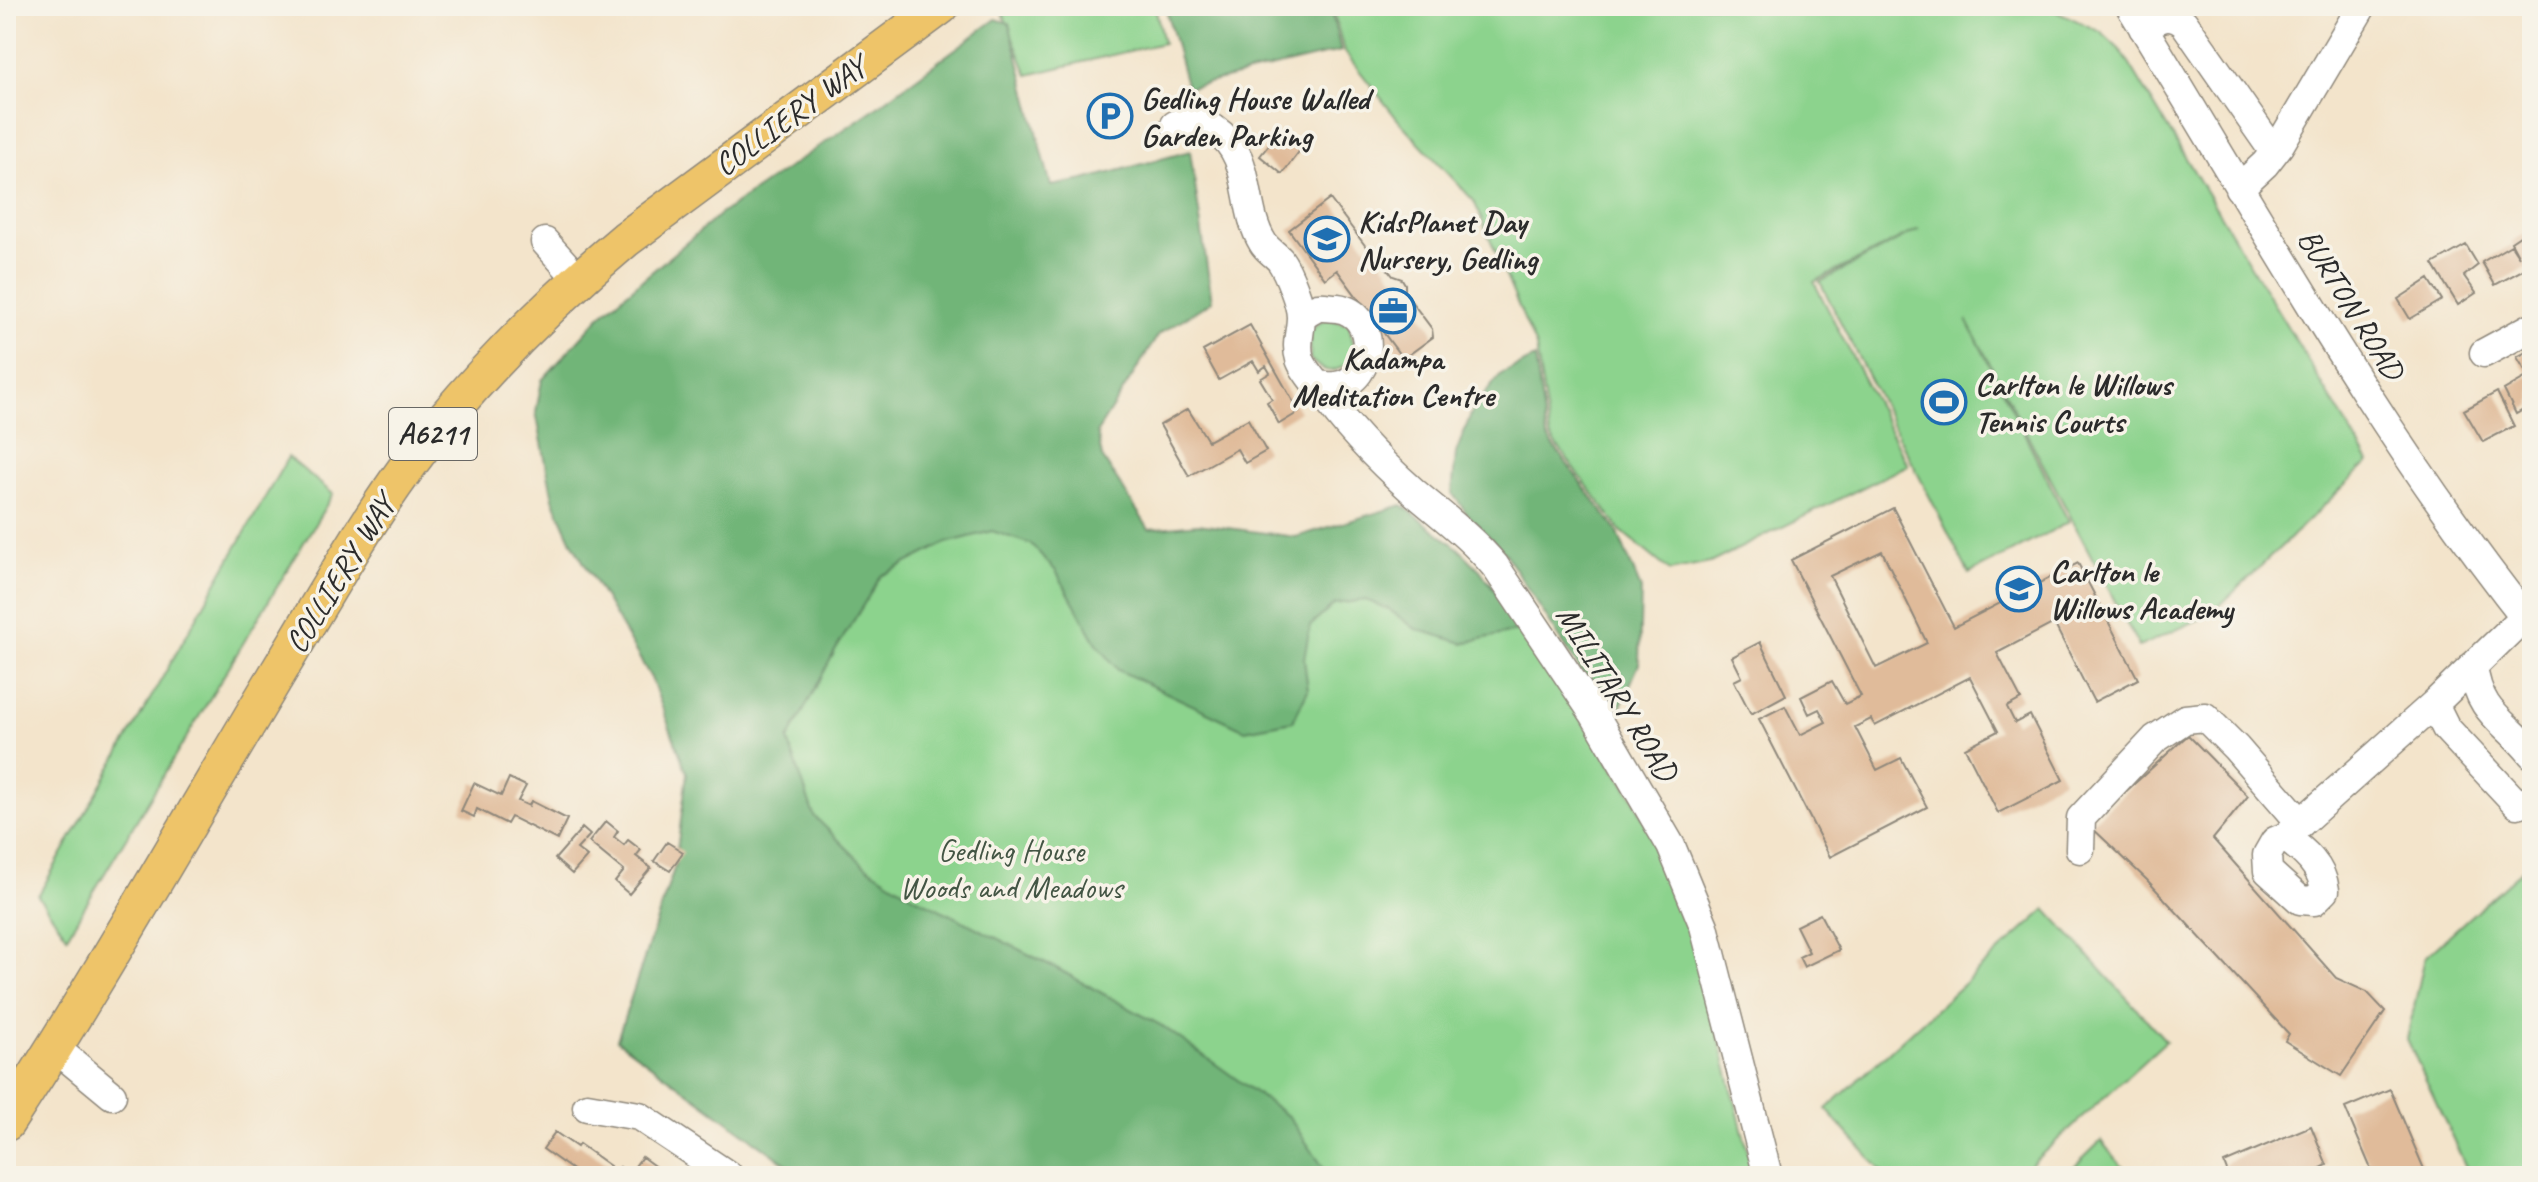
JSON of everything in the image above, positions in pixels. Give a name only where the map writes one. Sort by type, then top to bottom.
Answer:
[{"type":"main road","name":"COLLIERY WAY","points":[[6,1123],[372,517],[441,424],[520,336],[578,279],[650,221],[941,6]]},
{"type":"street","points":[[2239,188],[2274,152],[2362,6]]},
{"type":"street","points":[[2132,14],[2174,16],[2184,23],[2274,152]]},
{"type":"street","name":"BURTON ROAD","points":[[2132,14],[2385,423],[2497,583],[2528,622]]},
{"type":"street","points":[[1175,125],[1195,120],[1208,124],[1223,134],[1241,158],[1255,224],[1264,244],[1281,262],[1301,317],[1319,306],[1344,309],[1362,323],[1368,351],[1352,379],[1336,386],[1316,385]]},
{"type":"street","points":[[545,242],[578,279]]},
{"type":"street","name":"MILITARY ROAD","points":[[1301,317],[1297,338],[1300,360],[1316,385],[1366,447],[1475,542],[1495,566],[1632,774],[1671,846],[1704,926],[1768,1176]]},
{"type":"street","points":[[2484,353],[2532,327]]},
{"type":"street","points":[[2080,849],[2081,818],[2134,745],[2155,739],[2185,719],[2205,717],[2236,748],[2293,830],[2473,666],[2528,622]]},
{"type":"street","points":[[2473,666],[2476,687],[2483,701],[2532,754]]},
{"type":"street","points":[[2434,704],[2446,728],[2517,804],[2532,800]]},
{"type":"street","points":[[54,1047],[112,1095]]},
{"type":"street","points":[[587,1107],[639,1116],[729,1176]]},
{"type":"green space","points":[[1000,6],[1155,6],[1163,43],[1028,75]]},
{"type":"green space","points":[[1165,6],[1330,6],[1341,51],[1187,88]]},
{"type":"green space","points":[[1332,6],[2046,6],[2101,32],[2122,52],[2369,462],[2211,614],[2139,647],[1967,320],[2069,522],[1969,574],[1820,282],[1919,229],[1814,282],[1908,465],[1710,563],[1670,571],[1621,531],[1550,436],[1536,347],[1474,201],[1399,121],[1344,51]]},
{"type":"green space","points":[[996,19],[1009,23],[1051,186],[1190,151],[1212,301],[1159,334],[1097,432],[1102,457],[1149,529],[1198,524],[1296,537],[1402,505],[1459,549],[1480,570],[1522,630],[1463,643],[1416,629],[1388,609],[1366,600],[1335,604],[1310,626],[1304,659],[1308,690],[1293,721],[1245,730],[1118,670],[1096,642],[1056,571],[1031,544],[992,531],[946,543],[881,576],[835,651],[788,740],[814,816],[863,864],[913,896],[1164,1027],[1289,1117],[1329,1176],[803,1176],[617,1040],[675,866],[687,773],[651,678],[573,544],[553,499],[536,412],[542,380],[603,313],[719,215],[871,111]]},
{"type":"green space","points":[[1329,319],[1349,325],[1356,354],[1345,365],[1329,371],[1310,359],[1311,330]]},
{"type":"green space","points":[[1535,358],[1547,437],[1617,531],[1641,589],[1639,664],[1614,722],[1504,552],[1471,519],[1452,493],[1456,453],[1473,409],[1501,374]]},
{"type":"green space","points":[[288,457],[333,494],[67,936],[38,896]]},
{"type":"green space","name":"Gedling House Woods and Meadows","points":[[934,488],[1203,618],[1490,582],[1633,797],[1672,880],[1702,971],[1754,1176],[803,1176],[617,1040],[675,866],[679,837]]},
{"type":"green space","points":[[2532,861],[2532,1176],[2470,1176],[2407,1039],[2425,957]]},
{"type":"green space","points":[[2046,909],[2166,1041],[2018,1176],[1886,1176],[1826,1109]]},
{"type":"green space","points":[[2101,1141],[2130,1176],[2065,1176]]},
{"type":"building","points":[[1279,132],[1301,149],[1282,174],[1260,156]]},
{"type":"building","points":[[1330,199],[1376,260],[1379,258],[1393,276],[1402,279],[1405,293],[1432,329],[1433,337],[1403,359],[1337,270],[1325,279],[1289,230]]},
{"type":"building","points":[[2526,232],[2532,243],[2532,265],[2495,285],[2482,262],[2511,245],[2519,257],[2511,242]]},
{"type":"building","points":[[2466,245],[2478,265],[2464,276],[2476,293],[2458,305],[2433,264]]},
{"type":"building","points":[[2429,279],[2442,300],[2410,319],[2398,299]]},
{"type":"building","points":[[1250,325],[1299,412],[1279,424],[1267,402],[1272,399],[1260,379],[1270,373],[1266,366],[1259,371],[1253,361],[1219,380],[1203,351]]},
{"type":"building","points":[[2532,349],[2532,369],[2526,372],[2517,357]]},
{"type":"building","points":[[2532,374],[2532,405],[2516,414],[2504,390]]},
{"type":"building","points":[[2497,392],[2514,426],[2483,442],[2464,410]]},
{"type":"building","points":[[1188,409],[1208,441],[1248,419],[1266,451],[1245,463],[1237,449],[1189,476],[1160,425]]},
{"type":"building","points":[[1893,508],[1954,627],[2078,563],[2138,679],[2094,702],[2054,623],[1997,653],[2021,699],[2007,707],[2015,723],[2030,715],[2063,780],[1998,813],[1965,748],[1998,731],[1970,677],[1875,726],[1871,719],[1855,727],[1877,770],[1901,758],[1927,807],[1830,857],[1759,719],[1785,706],[1800,735],[1826,722],[1819,709],[1809,714],[1801,697],[1832,681],[1845,704],[1861,696],[1791,560]],"holes":[[[1882,551],[1927,643],[1876,668],[1830,576]]]},
{"type":"building","points":[[1760,642],[1786,695],[1751,714],[1734,681],[1742,677],[1732,657]]},
{"type":"building","points":[[2188,735],[2248,796],[2213,839],[2336,978],[2367,992],[2385,1011],[2341,1076],[2285,1041],[2289,1034],[2147,880],[2089,825]]},
{"type":"building","points":[[509,778],[526,786],[518,801],[529,806],[531,801],[567,819],[557,840],[511,817],[507,824],[477,809],[474,817],[461,811],[474,783],[501,796]]},
{"type":"building","points":[[606,821],[618,831],[614,837],[624,845],[628,840],[641,850],[636,856],[651,868],[629,894],[615,882],[624,871],[589,842]]},
{"type":"building","points":[[582,828],[590,835],[577,849],[587,857],[572,874],[555,859]]},
{"type":"building","points":[[667,842],[683,852],[670,871],[654,861]]},
{"type":"building","points":[[1820,914],[1839,950],[1804,967],[1799,957],[1809,952],[1796,926]]},
{"type":"building","points":[[2390,1089],[2427,1176],[2374,1176],[2345,1108]]},
{"type":"building","points":[[2311,1126],[2327,1165],[2317,1170],[2319,1176],[2229,1176],[2224,1163]]},
{"type":"building","points":[[555,1132],[577,1147],[579,1144],[610,1166],[603,1176],[581,1176],[543,1149]]},
{"type":"building","points":[[642,1157],[668,1176],[613,1176],[620,1167],[629,1174]]},
{"type":"place","name":"Gedling House Walled Garden Parking","points":[[1110,116]]},
{"type":"place","name":"KidsPlanet Day Nursery, Gedling","points":[[1327,239]]},
{"type":"place","name":"Kadampa Meditation Centre","points":[[1393,311]]},
{"type":"place","name":"Carlton le Willows Tennis Courts","points":[[1944,402]]},
{"type":"place","name":"Carlton le Willows Academy","points":[[2019,589]]}]
